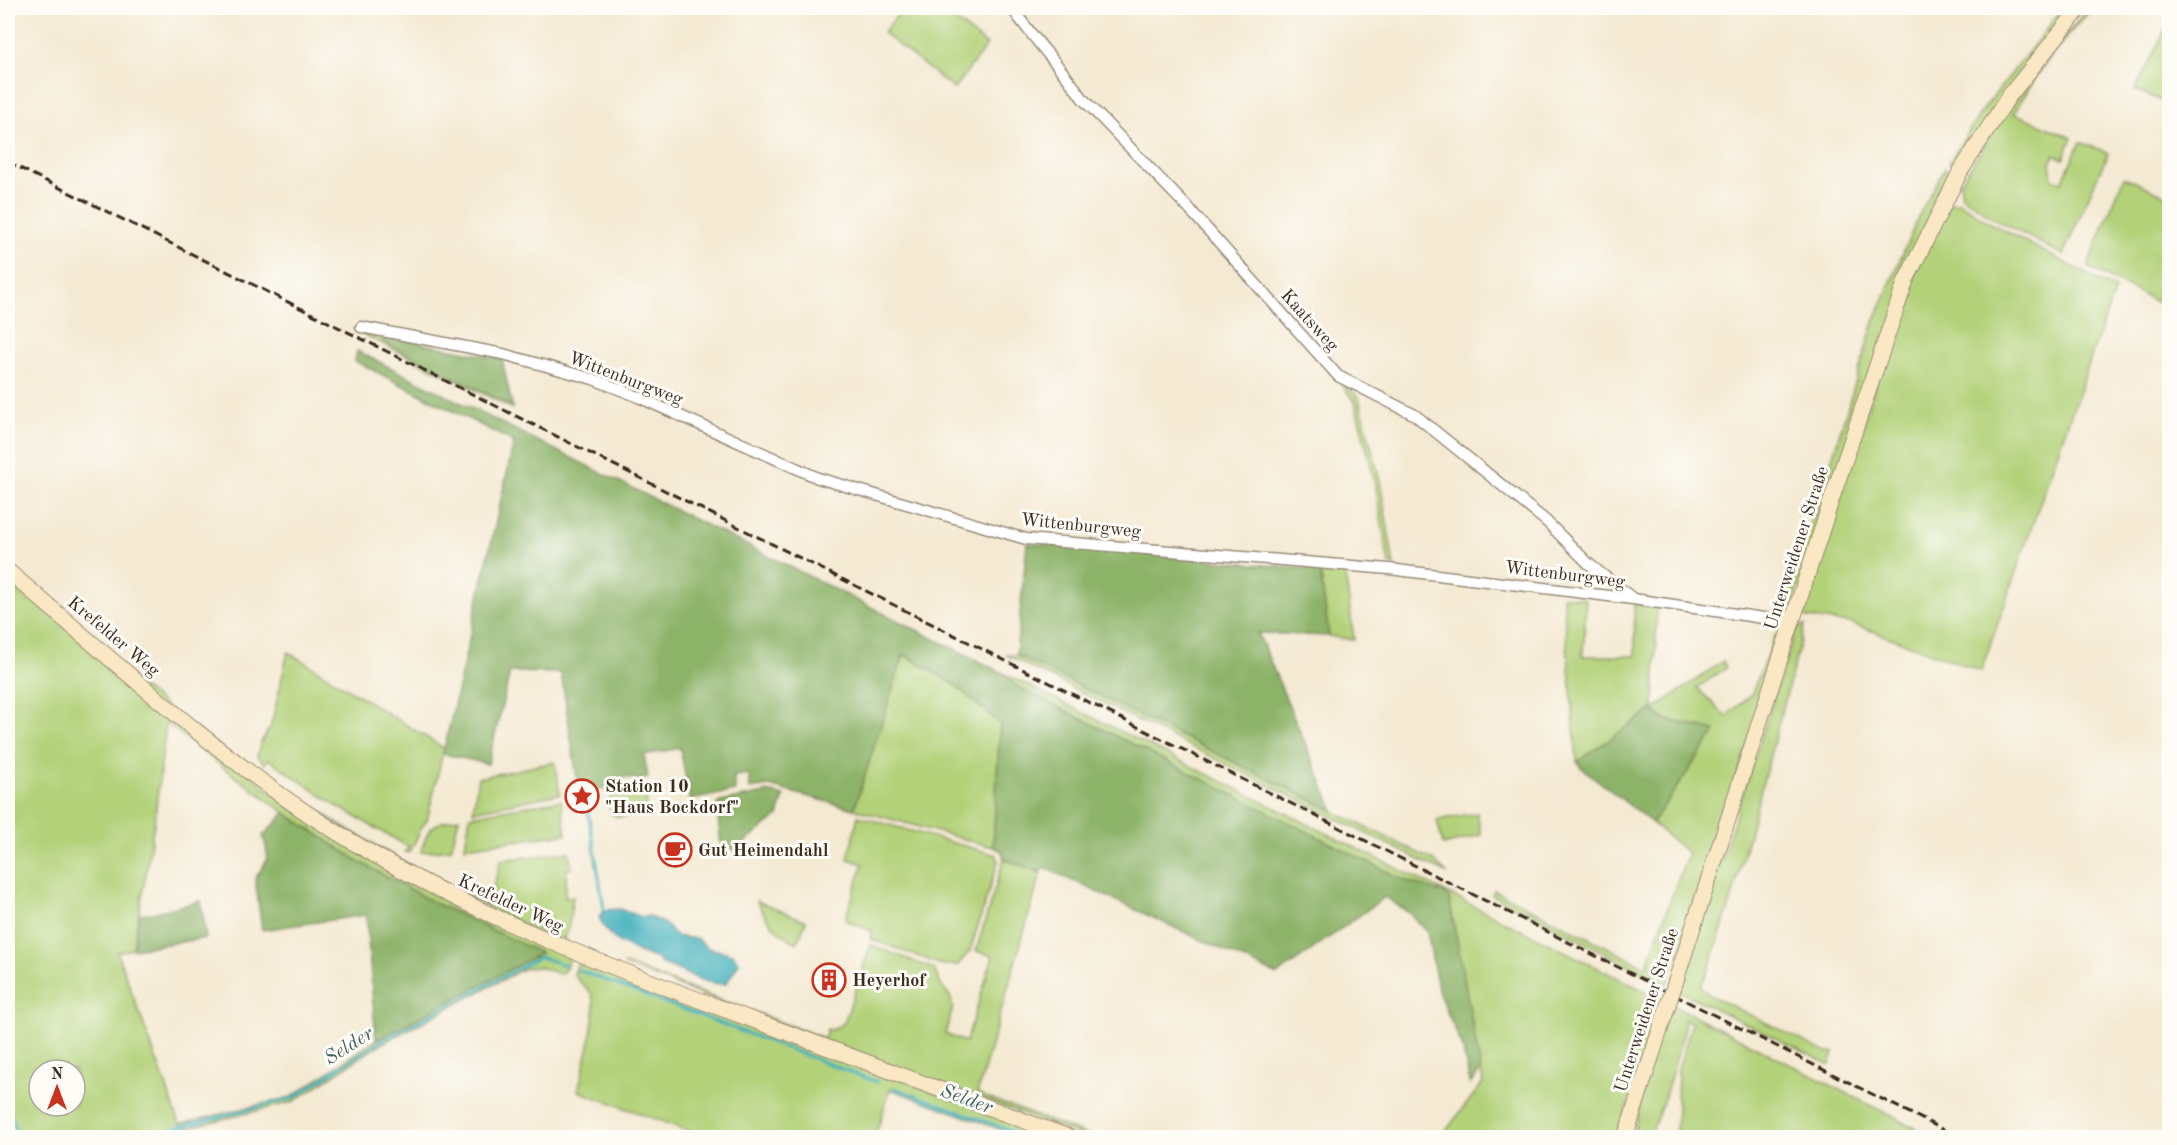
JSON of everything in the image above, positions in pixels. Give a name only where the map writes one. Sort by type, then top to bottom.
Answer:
[{"type":"street","name":"Kaatsweg","points":[[1012,8],[1083,99],[1192,212],[1338,376],[1415,415],[1546,521],[1589,564],[1633,598]]},
{"type":"street","name":"Unterweidener Straße","points":[[1625,1137],[1906,280],[1966,163],[2009,96],[2080,8]]},
{"type":"street","name":"Wittenburgweg","points":[[361,327],[503,354],[593,379],[634,395],[818,478],[1026,539],[1389,569],[1633,598],[1770,619],[1793,619]]},
{"type":"street","name":"Krefelder Weg","points":[[8,571],[241,767],[331,829],[423,883],[474,909],[576,954],[1071,1137]]},
{"type":"green space","points":[[903,8],[950,8],[946,13],[987,45],[954,89],[883,33]]},
{"type":"green space","points":[[2063,8],[2076,8],[1956,165],[1948,163],[1982,111]]},
{"type":"green space","points":[[2088,8],[2093,8],[2050,58],[2014,113],[2072,138],[2063,159],[2055,155],[2050,162],[2052,179],[2062,182],[2080,142],[2108,153],[2063,255],[1995,219],[1962,196],[1960,183],[2009,107]]},
{"type":"green space","points":[[2169,22],[2170,104],[2135,90]]},
{"type":"green space","points":[[1945,168],[1950,175],[1789,613],[1784,612],[1793,585],[1789,582],[1794,572],[1798,551],[1817,507],[1874,322],[1919,215]]},
{"type":"green space","points":[[2124,177],[2167,196],[2169,192],[2169,308],[2087,267]]},
{"type":"green space","points":[[1959,202],[1992,224],[2115,289],[1981,671],[1850,623],[1807,618],[1802,613],[1893,330],[1916,270],[1949,203]]},
{"type":"green space","points":[[361,333],[384,336],[383,341],[512,406],[513,409]]},
{"type":"green space","points":[[384,336],[502,359],[512,406],[382,341]]},
{"type":"green space","points":[[357,351],[1005,674],[1014,685],[1404,880],[1439,892],[1439,889],[1449,897],[1481,1071],[1470,1084],[1462,1045],[1439,994],[1427,931],[1409,913],[1385,897],[1277,975],[1043,867],[1041,873],[1004,859],[1002,851],[993,847],[1000,724],[954,684],[904,654],[854,809],[769,786],[750,789],[749,774],[734,776],[735,791],[690,800],[680,748],[644,755],[648,778],[639,780],[626,777],[606,788],[579,792],[561,673],[510,672],[488,764],[443,754],[514,442],[355,361]]},
{"type":"green space","points":[[1342,385],[1349,388],[1359,398],[1380,481],[1394,565],[1389,564],[1375,483],[1355,402]]},
{"type":"green space","points":[[1027,543],[1320,570],[1329,636],[1258,633],[1334,811],[1016,655]]},
{"type":"green space","points":[[1320,570],[1345,572],[1354,640],[1329,636]]},
{"type":"green space","points":[[8,578],[291,808],[570,956],[565,970],[560,974],[539,967],[525,968],[379,1045],[293,1102],[150,1137],[17,1137],[8,1106]],"holes":[[[166,723],[307,828],[356,860],[424,898],[540,953],[376,1040],[291,1097],[180,1124],[117,952],[133,949],[154,824]]]},
{"type":"green space","points":[[1563,596],[1586,599],[1583,656],[1635,656],[1634,604],[1657,608],[1654,709],[1723,661],[1726,668],[1697,688],[1726,716],[1751,695],[1776,634],[1780,648],[1667,985],[1492,895],[1494,890],[1646,967],[1688,853],[1652,823],[1715,731],[1663,719],[1653,709],[1577,762]]},
{"type":"green space","points":[[1805,625],[1732,898],[1709,969],[1700,987],[1710,995],[1827,1053],[1834,1052],[1830,1065],[1679,991],[1796,629]]},
{"type":"green space","points":[[288,652],[444,748],[427,820],[408,853],[405,852],[409,847],[335,805],[268,759],[265,764],[257,756],[261,742],[271,726]]},
{"type":"green space","points":[[903,654],[954,684],[1000,724],[993,847],[854,809]]},
{"type":"green space","points":[[1006,655],[1016,655],[1433,860],[1448,874]]},
{"type":"green space","points":[[1005,674],[1675,1006],[1933,1137],[1676,1137],[1678,1069],[1692,1023],[1684,1019],[1685,1028],[1650,1137],[1633,1137],[1661,1007],[1617,1137],[1441,1137],[1483,1083],[1449,897],[1404,880],[1014,685]]},
{"type":"green space","points":[[1653,709],[1663,719],[1716,731],[1652,823],[1577,762]]},
{"type":"green space","points":[[555,762],[560,794],[473,811],[478,778]]},
{"type":"green space","points":[[251,764],[339,824],[405,863],[488,905],[501,860],[569,852],[572,868],[567,869],[565,897],[573,897],[568,931],[563,938],[568,941],[541,934],[370,847],[250,766]]},
{"type":"green space","points":[[627,786],[637,788],[644,793],[647,800],[645,811],[619,818],[611,814],[608,802],[616,791]]},
{"type":"green space","points":[[769,792],[784,796],[778,816],[735,850],[721,847],[717,807],[720,802]]},
{"type":"green space","points":[[561,800],[566,834],[465,847],[470,816]]},
{"type":"green space","points":[[285,813],[358,861],[429,900],[541,953],[376,1040],[366,915],[262,930],[255,878],[263,868],[267,854],[263,836]]},
{"type":"green space","points":[[1477,813],[1481,835],[1443,845],[1437,820]]},
{"type":"green space","points":[[858,816],[997,855],[998,862],[970,951],[958,965],[942,965],[870,939],[872,931],[845,920],[863,864],[848,859]]},
{"type":"green space","points":[[459,818],[451,849],[421,852],[426,836],[433,827]]},
{"type":"green space","points":[[1004,859],[1041,873],[977,1094],[1093,1137],[1085,1137],[773,1023],[623,964],[824,1038],[827,1029],[832,1030],[844,1023],[871,945],[934,969],[941,985],[950,996],[953,1008],[945,1034],[966,1042],[993,956],[976,951]]},
{"type":"green space","points":[[201,901],[206,938],[133,949],[139,914]]},
{"type":"green space","points":[[757,901],[806,921],[797,943],[784,936],[773,926]]},
{"type":"green space","points":[[579,960],[1058,1137],[1021,1137],[890,1089],[875,1137],[705,1137],[578,1091],[589,1043],[594,1005],[592,996],[574,974]]},
{"type":"water","points":[[620,909],[642,917],[649,916],[665,924],[676,936],[697,939],[708,948],[733,954],[739,963],[726,984],[717,984],[700,980],[660,963],[657,959],[622,944],[608,933],[599,917],[604,910]]},
{"type":"waterway","points":[[587,805],[592,836]]},
{"type":"waterway","points":[[593,839],[604,910]]},
{"type":"waterway","name":"Selder","points":[[137,1138],[293,1098],[377,1043],[540,957],[565,965]]},
{"type":"waterway","name":"Selder","points":[[578,970],[877,1082]]},
{"type":"waterway","name":"Selder","points":[[894,1088],[1030,1138]]},
{"type":"waterway","name":"Selder","points":[[8,1104],[18,1138]]},
{"type":"railway","points":[[8,162],[1960,1138]]},
{"type":"place","name":"Station 10 \"Haus Bockdorf\"","points":[[582,796]]},
{"type":"place","name":"Gut Heimendahl","points":[[675,850]]},
{"type":"place","name":"Heyerhof","points":[[829,980]]}]
